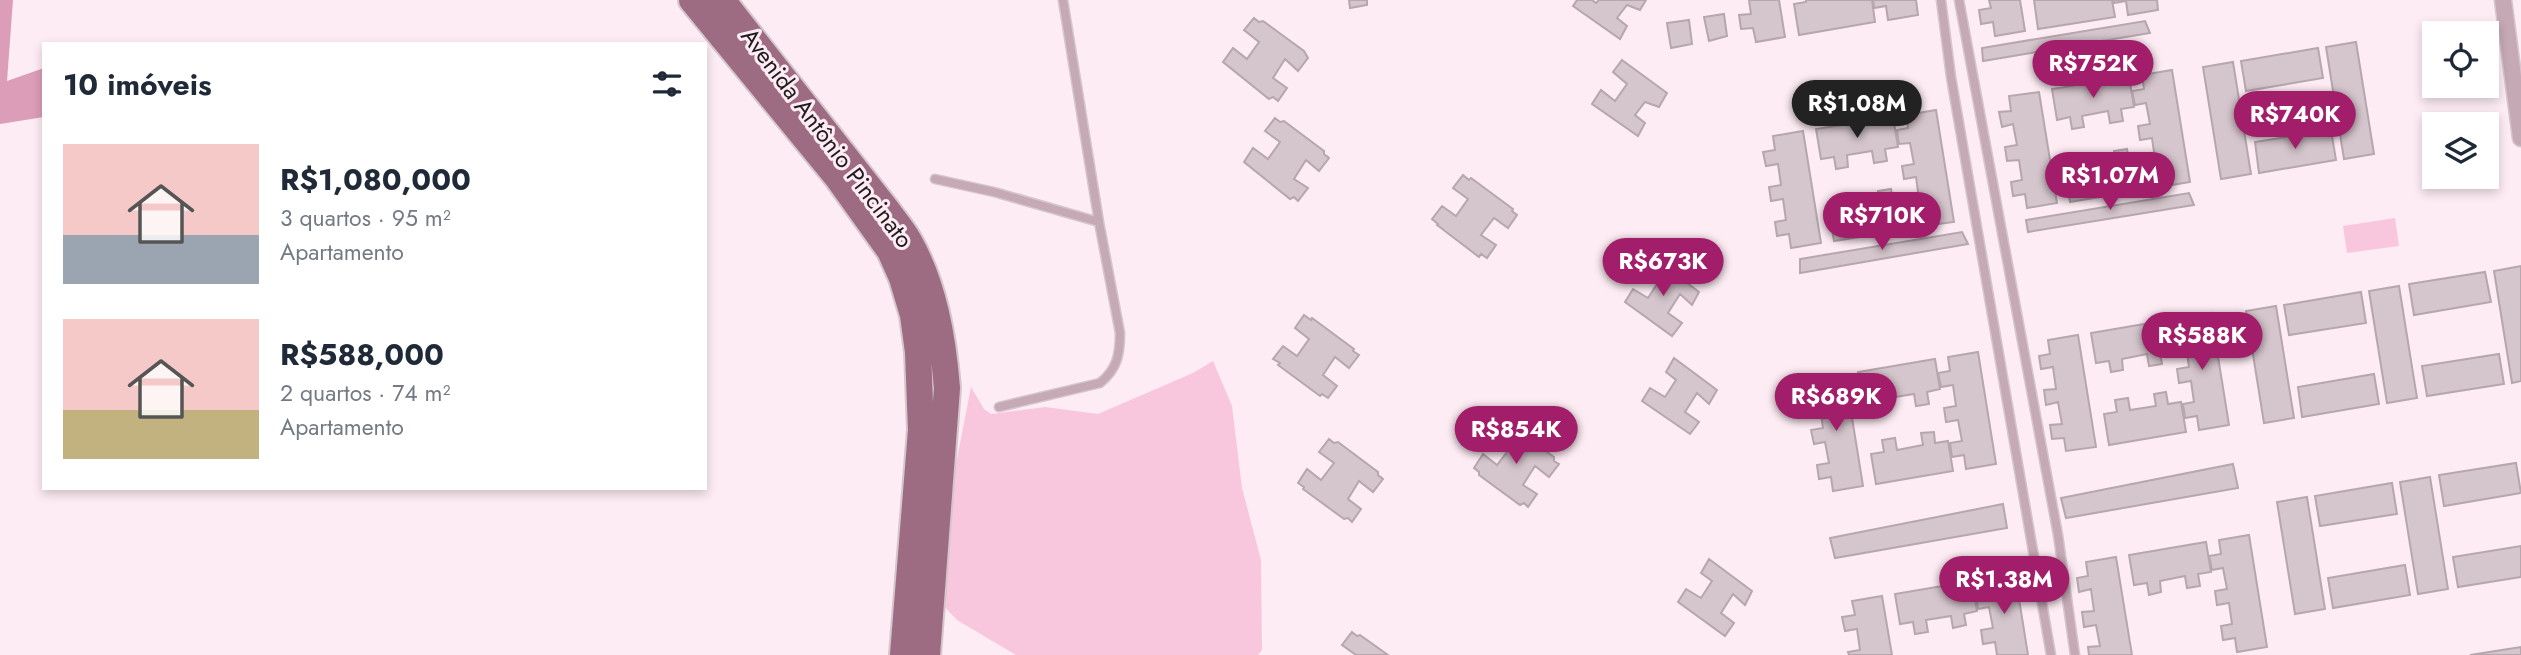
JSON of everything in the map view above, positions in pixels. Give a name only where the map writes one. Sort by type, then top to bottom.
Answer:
[{"type":"main road","name":"Avenida Antônio Pincinato","points":[[692,0],[837,177],[890,251],[902,278],[918,352],[921,430],[904,655]]},
{"type":"main road","name":"Avenida Antônio Pincinato","points":[[722,0],[909,241],[925,278],[944,349],[947,388],[927,655]]},
{"type":"street","points":[[2504,0],[2521,138]]},
{"type":"lane","points":[[999,407],[1100,383],[1111,374],[1117,363],[1121,334],[1099,222],[1063,0]]},
{"type":"lane","points":[[1941,0],[1951,76],[2051,655]]},
{"type":"lane","points":[[1959,0],[2058,535],[2075,655]]},
{"type":"lane","points":[[935,178],[1099,222]]},
{"type":"shaded area","points":[[0,0],[13,0],[7,81],[42,69],[42,117],[0,124]]},
{"type":"shaded area","points":[[2395,218],[2399,246],[2347,253],[2343,226]]},
{"type":"shaded area","points":[[1213,361],[1232,406],[1242,488],[1261,560],[1262,650],[1258,655],[1016,655],[957,620],[932,594],[940,517],[956,464],[971,387],[984,409],[991,414],[1045,407],[1098,414],[1193,373]]},
{"type":"building","points":[[1349,0],[1367,0],[1367,5],[1350,8]]},
{"type":"building","points":[[1577,0],[1592,0],[1596,3],[1599,0],[1646,0],[1640,10],[1627,5],[1617,18],[1627,26],[1620,39],[1573,6]]},
{"type":"building","points":[[1749,0],[1779,0],[1785,37],[1756,42],[1753,28],[1741,29],[1739,15],[1751,14]]},
{"type":"building","points":[[1806,0],[1872,0],[1875,22],[1799,35],[1794,4]]},
{"type":"building","points":[[1873,0],[1916,0],[1918,15],[1888,20],[1886,6],[1874,8]]},
{"type":"building","points":[[1989,0],[2020,0],[2025,31],[1995,36],[1993,22],[1981,24],[1979,10],[1991,8]]},
{"type":"building","points":[[2034,0],[2112,0],[2115,17],[2038,29]]},
{"type":"building","points":[[2114,0],[2157,0],[2158,10],[2128,15],[2126,1],[2114,3]]},
{"type":"building","points":[[1724,14],[1727,36],[1709,41],[1704,17]]},
{"type":"building","points":[[1254,18],[1259,22],[1263,21],[1304,51],[1308,58],[1298,71],[1285,59],[1273,78],[1287,88],[1278,101],[1273,97],[1269,99],[1223,62],[1233,48],[1247,59],[1259,42],[1244,30]]},
{"type":"building","points":[[1689,20],[1692,44],[1671,48],[1667,23]]},
{"type":"building","points":[[2145,21],[2150,33],[1983,61],[1982,48]]},
{"type":"building","points":[[2356,42],[2374,154],[2344,159],[2326,47]]},
{"type":"building","points":[[2318,48],[2323,78],[2246,91],[2241,61]]},
{"type":"building","points":[[1622,60],[1667,93],[1659,107],[1645,102],[1635,115],[1645,123],[1638,136],[1592,104],[1601,90],[1615,101],[1627,84],[1613,72]]},
{"type":"building","points":[[2233,62],[2251,174],[2221,179],[2203,67]]},
{"type":"building","points":[[2172,70],[2190,182],[2160,187],[2158,173],[2146,175],[2143,161],[2155,159],[2152,138],[2140,140],[2138,126],[2150,124],[2146,103],[2135,105],[2132,91],[2144,89],[2142,75]]},
{"type":"building","points":[[2129,77],[2134,107],[2121,109],[2123,121],[2110,123],[2108,111],[2082,116],[2084,127],[2072,129],[2070,117],[2057,120],[2052,89]]},
{"type":"building","points":[[2039,92],[2057,203],[2027,208],[2025,194],[2013,196],[2011,182],[2022,180],[2019,160],[2007,161],[2005,147],[2017,145],[2013,124],[2002,127],[1999,112],[2011,111],[2009,96]]},
{"type":"building","points":[[1936,110],[1954,222],[1924,226],[1922,212],[1910,215],[1908,200],[1919,199],[1916,177],[1904,179],[1902,166],[1914,164],[1910,143],[1899,144],[1897,130],[1908,128],[1906,115]]},
{"type":"building","points":[[1893,117],[1898,147],[1885,149],[1887,161],[1874,163],[1872,151],[1847,155],[1848,167],[1836,169],[1834,157],[1821,159],[1816,129]]},
{"type":"building","points":[[1275,118],[1280,122],[1284,121],[1324,151],[1329,158],[1319,171],[1306,160],[1294,179],[1308,188],[1298,201],[1294,197],[1290,199],[1244,162],[1253,148],[1268,159],[1280,142],[1265,131]]},
{"type":"building","points":[[2331,130],[2336,160],[2259,173],[2255,142]]},
{"type":"building","points":[[1803,131],[1821,243],[1791,248],[1789,234],[1777,236],[1775,222],[1786,220],[1783,199],[1771,201],[1769,187],[1781,185],[1778,164],[1766,166],[1763,152],[1775,150],[1773,136]]},
{"type":"building","points":[[2127,149],[2129,161],[2142,159],[2147,189],[2070,202],[2065,171],[2078,169],[2076,157],[2089,155],[2091,167],[2116,163],[2114,151]]},
{"type":"building","points":[[1463,175],[1513,209],[1517,215],[1508,228],[1494,218],[1481,235],[1496,245],[1487,258],[1481,254],[1479,257],[1432,219],[1442,206],[1456,216],[1468,199],[1453,188]]},
{"type":"building","points":[[1891,189],[1893,200],[1906,199],[1911,229],[1834,241],[1829,211],[1842,209],[1840,197],[1853,195],[1855,207],[1880,203],[1878,191]]},
{"type":"building","points":[[2189,193],[2194,205],[2028,232],[2026,220]]},
{"type":"building","points":[[1962,232],[1968,244],[1800,273],[1800,259]]},
{"type":"building","points":[[1656,259],[1699,292],[1692,305],[1680,294],[1668,313],[1682,323],[1672,336],[1625,302],[1633,289],[1648,298],[1659,281],[1648,274]]},
{"type":"building","points":[[2521,266],[2521,381],[2512,383],[2494,271]]},
{"type":"building","points":[[2485,272],[2491,302],[2414,315],[2409,284]]},
{"type":"building","points":[[2399,286],[2417,398],[2387,403],[2369,291]]},
{"type":"building","points":[[2361,292],[2366,323],[2289,335],[2284,305]]},
{"type":"building","points":[[2276,306],[2294,418],[2264,423],[2246,311]]},
{"type":"building","points":[[2211,313],[2229,425],[2199,430],[2197,416],[2185,418],[2183,404],[2194,402],[2191,381],[2179,383],[2177,369],[2189,367],[2186,346],[2174,348],[2171,334],[2183,332],[2181,318]]},
{"type":"building","points":[[1304,315],[1311,320],[1312,318],[1359,355],[1349,368],[1335,357],[1323,375],[1337,386],[1328,398],[1322,394],[1320,396],[1273,359],[1283,346],[1297,356],[1309,339],[1295,328]]},
{"type":"building","points":[[2168,320],[2173,350],[2160,352],[2162,364],[2149,366],[2147,354],[2122,359],[2123,370],[2111,372],[2109,361],[2096,363],[2091,333]]},
{"type":"building","points":[[2078,335],[2096,447],[2066,451],[2064,438],[2052,439],[2050,425],[2062,424],[2058,402],[2046,405],[2044,390],[2056,389],[2053,367],[2041,369],[2039,356],[2050,354],[2048,340]]},
{"type":"building","points":[[1978,352],[1996,464],[1966,469],[1964,455],[1952,457],[1950,443],[1962,441],[1958,420],[1946,422],[1944,408],[1956,406],[1953,385],[1941,387],[1938,373],[1950,371],[1948,357]]},
{"type":"building","points":[[2499,354],[2504,384],[2427,396],[2422,366]]},
{"type":"building","points":[[1674,358],[1717,390],[1709,404],[1697,393],[1685,412],[1699,422],[1690,434],[1642,401],[1650,388],[1665,397],[1676,380],[1666,372]]},
{"type":"building","points":[[1935,359],[1940,389],[1927,392],[1929,404],[1916,406],[1914,394],[1889,398],[1891,410],[1878,412],[1876,400],[1863,402],[1858,372]]},
{"type":"building","points":[[1845,374],[1863,486],[1833,491],[1831,477],[1819,479],[1817,465],[1829,463],[1825,442],[1814,444],[1811,430],[1823,428],[1820,407],[1808,409],[1806,395],[1817,393],[1815,379]]},
{"type":"building","points":[[2374,374],[2379,404],[2302,417],[2298,387]]},
{"type":"building","points":[[2166,392],[2168,404],[2181,402],[2186,432],[2109,445],[2104,414],[2117,412],[2115,400],[2128,398],[2130,410],[2156,406],[2154,394]]},
{"type":"building","points":[[1505,424],[1554,457],[1554,461],[1559,464],[1549,477],[1535,466],[1523,485],[1537,494],[1528,507],[1524,503],[1520,505],[1479,475],[1474,468],[1483,454],[1497,465],[1510,448],[1495,437]]},
{"type":"building","points":[[1934,432],[1935,443],[1948,441],[1953,471],[1876,484],[1871,454],[1884,452],[1882,440],[1895,438],[1897,450],[1923,445],[1921,433]]},
{"type":"building","points":[[1329,439],[1334,443],[1338,442],[1378,472],[1383,479],[1373,492],[1359,481],[1348,499],[1361,509],[1352,522],[1348,518],[1344,519],[1298,483],[1307,469],[1321,480],[1334,463],[1319,452]]},
{"type":"building","points":[[2516,463],[2521,493],[2444,506],[2439,475]]},
{"type":"building","points":[[2233,464],[2238,488],[2066,518],[2061,498]]},
{"type":"building","points":[[2430,477],[2448,589],[2418,594],[2400,482]]},
{"type":"building","points":[[2392,483],[2397,514],[2320,526],[2315,496]]},
{"type":"building","points":[[2307,497],[2325,609],[2295,614],[2277,502]]},
{"type":"building","points":[[2003,504],[2007,528],[1835,558],[1830,538]]},
{"type":"building","points":[[2249,535],[2267,647],[2237,652],[2235,638],[2223,640],[2221,626],[2232,624],[2229,603],[2217,605],[2215,591],[2227,589],[2223,568],[2212,570],[2209,556],[2221,554],[2219,540]]},
{"type":"building","points":[[2206,542],[2211,572],[2198,574],[2200,586],[2187,588],[2185,576],[2160,581],[2161,592],[2149,595],[2147,583],[2134,585],[2129,555]]},
{"type":"building","points":[[2521,546],[2521,577],[2458,587],[2453,557]]},
{"type":"building","points":[[2116,557],[2132,655],[2089,655],[2088,647],[2100,646],[2096,625],[2084,627],[2082,612],[2094,611],[2091,589],[2079,592],[2077,578],[2088,576],[2086,562]]},
{"type":"building","points":[[1709,559],[1752,591],[1745,605],[1733,594],[1721,613],[1734,623],[1725,636],[1678,602],[1686,589],[1701,598],[1712,581],[1701,573]]},
{"type":"building","points":[[2405,565],[2410,595],[2333,608],[2328,578]]},
{"type":"building","points":[[2015,574],[2028,655],[1997,655],[1995,642],[1983,644],[1981,630],[1993,628],[1989,607],[1978,609],[1976,595],[1987,593],[1985,579]]},
{"type":"building","points":[[1972,581],[1977,611],[1964,614],[1966,625],[1953,628],[1951,616],[1926,620],[1928,632],[1915,634],[1913,622],[1900,624],[1895,594]]},
{"type":"building","points":[[1882,596],[1892,655],[1849,655],[1848,652],[1860,650],[1857,629],[1845,631],[1842,617],[1855,615],[1852,601]]},
{"type":"building","points":[[1352,632],[1388,655],[1356,655],[1342,645]]},
{"type":"building","points":[[2521,647],[2521,655],[2470,655]]}]
